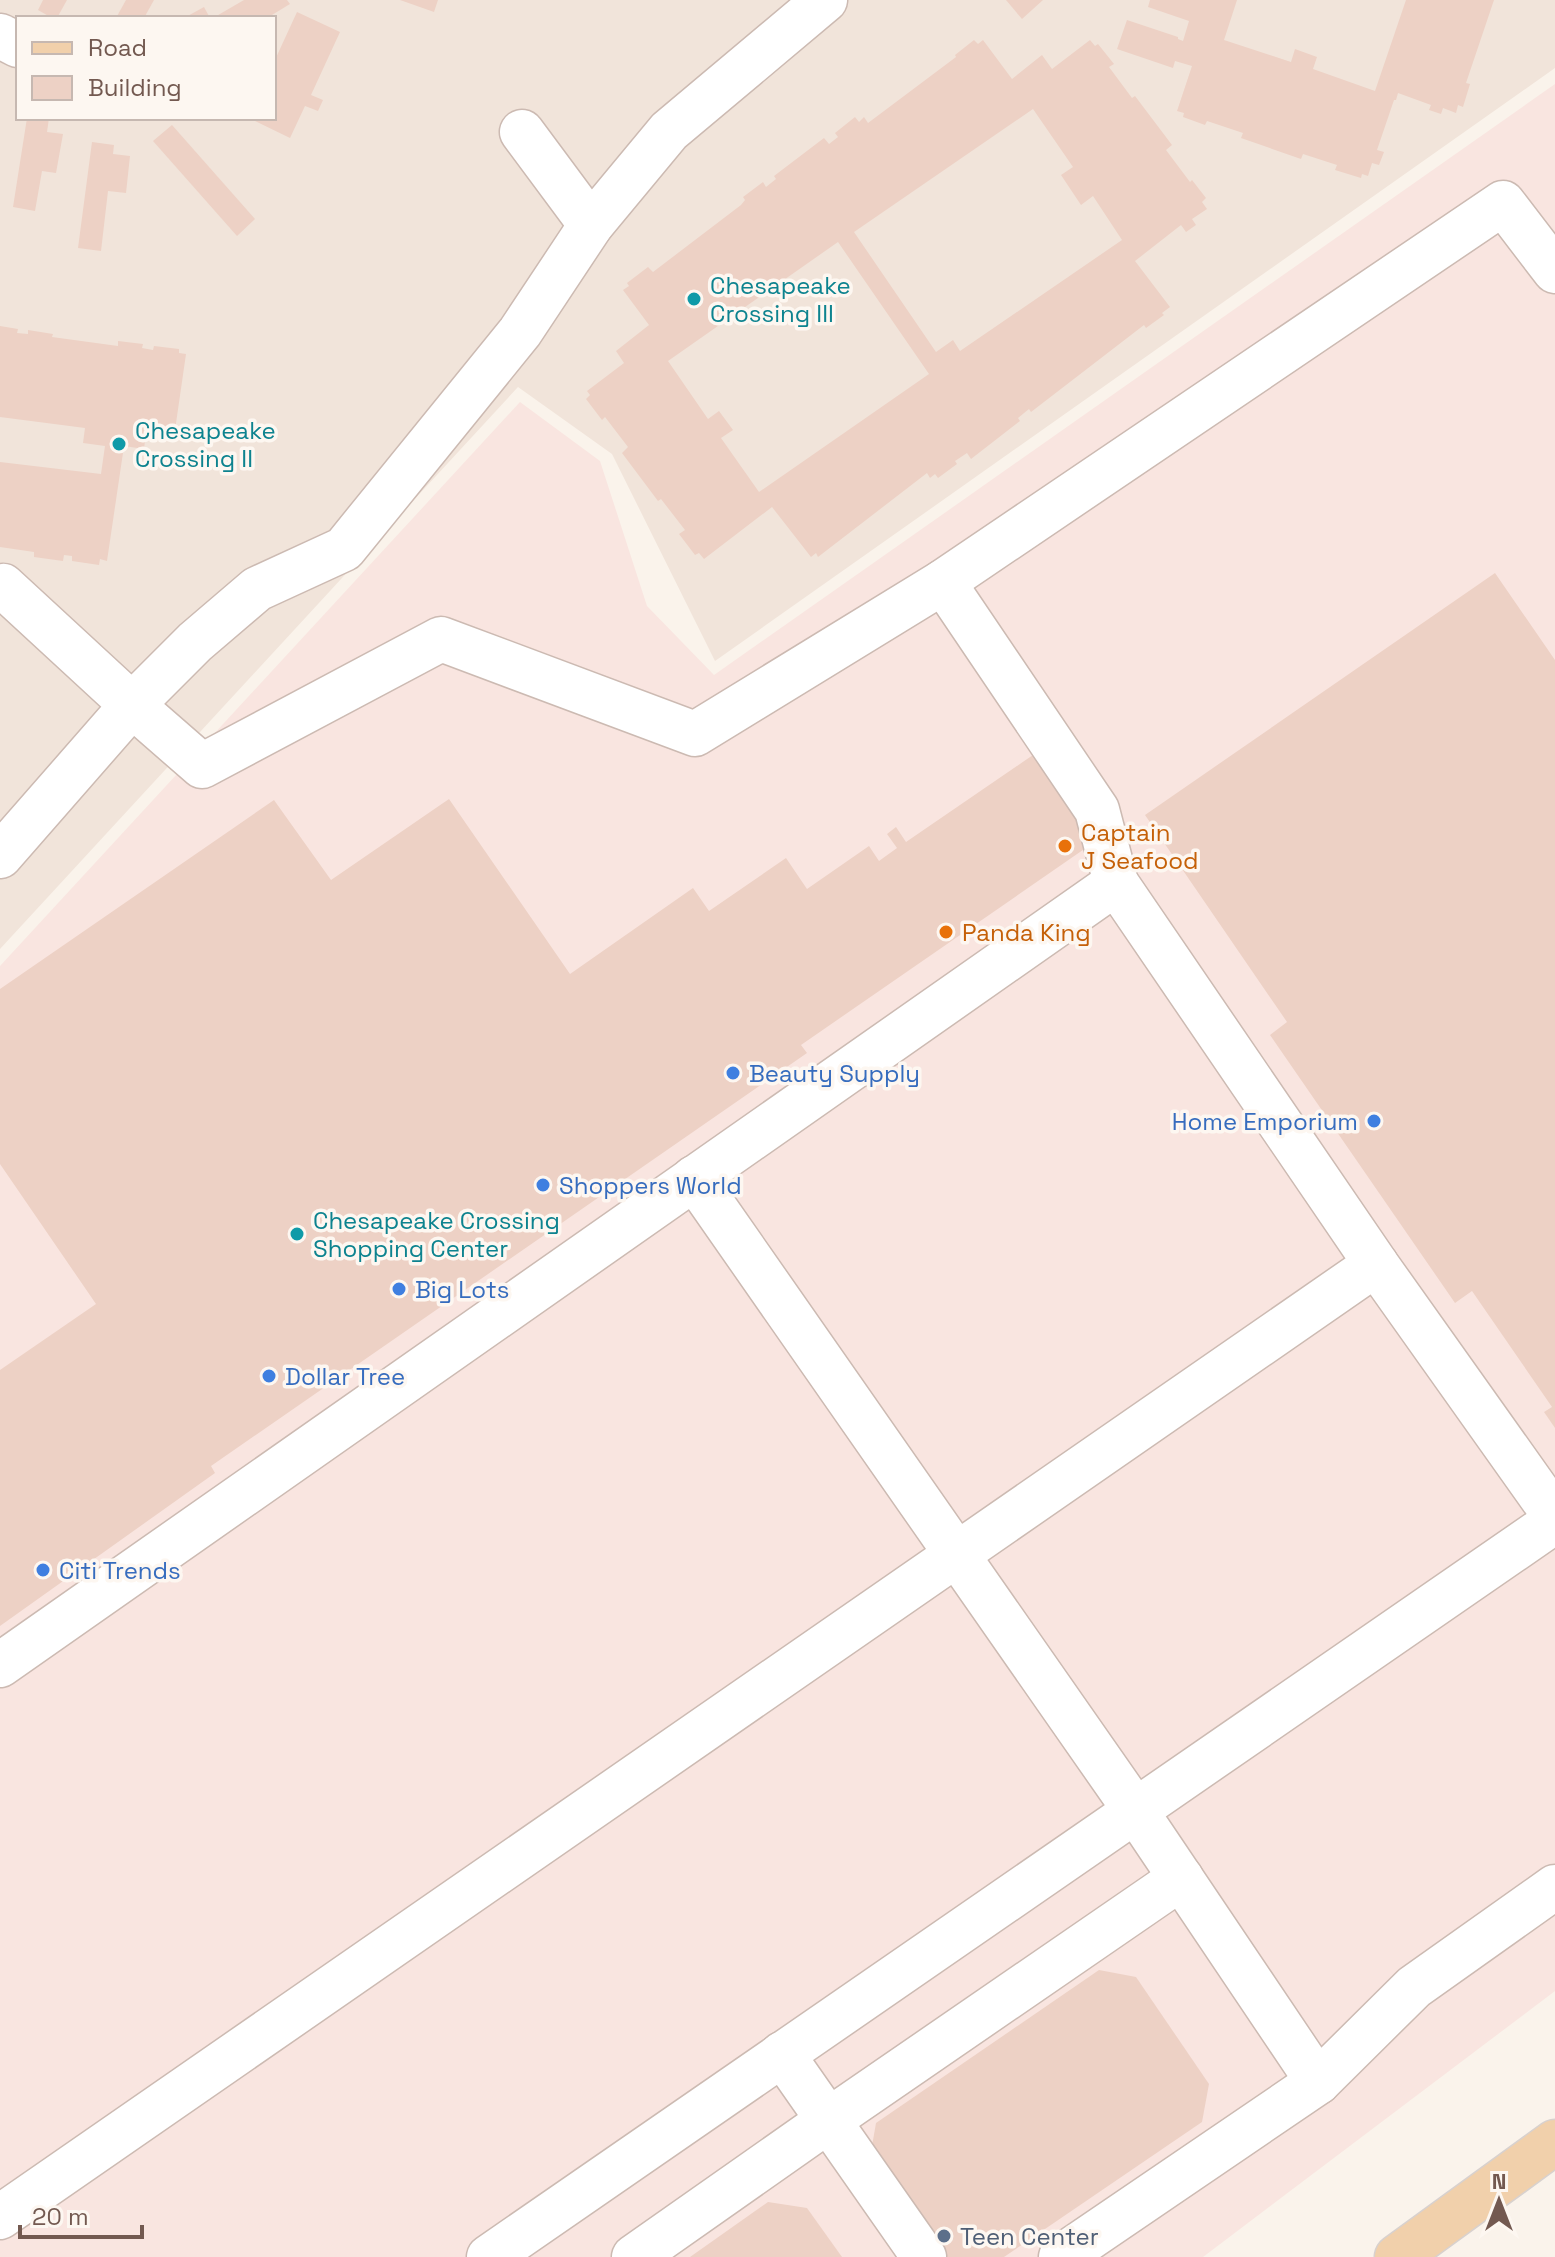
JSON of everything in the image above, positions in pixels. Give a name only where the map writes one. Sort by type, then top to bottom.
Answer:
[{"type":"main road","points":[[1397,2257],[1555,2142]]},
{"type":"street","points":[[0,856],[132,705],[195,642],[257,589],[344,549],[520,332],[591,225],[669,131],[825,0]]},
{"type":"street","points":[[522,132],[591,225]]},
{"type":"street","points":[[0,587],[3,586],[202,766],[441,639],[695,734],[943,582],[1503,203],[1555,271]]},
{"type":"street","points":[[489,2257],[1555,1518],[1376,1264],[1116,883],[1097,810],[943,582]]},
{"type":"street","points":[[0,1665],[1116,883]]},
{"type":"street","points":[[694,1178],[1135,1810],[1318,2082]]},
{"type":"street","points":[[0,2217],[1376,1264]]},
{"type":"street","points":[[634,2257],[1181,1878]]},
{"type":"street","points":[[1061,2257],[1318,2082],[1414,1987],[1555,1887]]},
{"type":"street","points":[[782,2054],[924,2257]]},
{"type":"shaded area","points":[[0,0],[1555,0],[1555,68],[715,661],[612,454],[518,387],[0,949]]},
{"type":"shaded area","points":[[1555,84],[1555,1991],[1203,2257],[0,2257],[0,966],[520,402],[600,461],[647,606],[714,675]]},
{"type":"building","points":[[43,0],[67,0],[58,16],[48,16],[38,10]]},
{"type":"building","points":[[126,0],[154,0],[145,16],[117,16]]},
{"type":"building","points":[[244,0],[287,0],[290,4],[270,16],[216,16]]},
{"type":"building","points":[[400,0],[438,0],[434,12]]},
{"type":"building","points":[[1006,0],[1043,0],[1022,19]]},
{"type":"building","points":[[1150,0],[1237,0],[1224,40],[1291,62],[1295,49],[1317,57],[1313,69],[1375,91],[1406,0],[1494,0],[1466,83],[1470,84],[1463,107],[1458,105],[1456,113],[1443,108],[1441,114],[1429,110],[1431,105],[1398,93],[1377,150],[1384,152],[1379,165],[1372,163],[1368,176],[1362,174],[1361,178],[1335,170],[1337,165],[1303,154],[1301,159],[1241,138],[1243,133],[1183,117],[1184,113],[1177,111],[1192,66],[1175,61],[1173,68],[1117,49],[1127,20],[1183,41],[1189,21],[1148,7]]},
{"type":"building","points":[[204,7],[209,16],[188,16]]},
{"type":"building","points":[[297,12],[340,32],[311,95],[323,100],[318,111],[305,106],[290,138],[253,120],[276,120],[276,58]]},
{"type":"building","name":"Chesapeake Crossing III","points":[[974,40],[978,44],[983,40],[1012,79],[1042,55],[1052,69],[1090,40],[1095,46],[1098,44],[1114,64],[1109,67],[1172,145],[1166,150],[1206,198],[1202,202],[1207,209],[1192,219],[1196,225],[1186,232],[1181,225],[1135,261],[1170,307],[1162,313],[1164,315],[1146,328],[1144,325],[1031,412],[1029,409],[1018,418],[1020,421],[971,459],[967,453],[938,478],[935,474],[930,478],[927,473],[818,557],[816,553],[811,557],[772,507],[704,559],[699,553],[695,555],[679,534],[685,530],[661,499],[658,501],[622,453],[628,447],[605,417],[602,420],[586,399],[590,395],[587,391],[624,363],[616,351],[649,325],[623,290],[629,286],[627,283],[648,267],[653,272],[741,205],[745,200],[743,197],[763,182],[766,187],[776,179],[774,176],[824,138],[829,144],[838,137],[835,133],[855,117],[859,122],[864,117],[868,123]],"holes":[[[1033,109],[1073,167],[1061,175],[1081,205],[1093,196],[1122,240],[960,351],[953,340],[936,352],[854,232]],[[838,242],[929,374],[759,492],[721,438],[733,430],[719,411],[708,419],[668,361]]]},
{"type":"building","points":[[27,120],[49,120],[47,132],[63,134],[56,173],[42,171],[35,211],[13,207]]},
{"type":"building","points":[[172,125],[255,219],[237,236],[153,141]]},
{"type":"building","points":[[92,142],[114,145],[113,154],[130,156],[126,193],[108,191],[101,251],[78,248]]},
{"type":"building","name":"Chesapeake Crossing II","points":[[0,326],[18,329],[17,333],[28,334],[28,330],[53,334],[52,337],[118,346],[118,341],[143,344],[142,348],[179,349],[179,353],[186,354],[174,437],[146,433],[144,449],[124,446],[107,561],[100,559],[99,565],[72,561],[72,556],[64,555],[63,561],[34,557],[34,552],[0,547],[0,462],[101,474],[105,446],[83,443],[85,428],[0,417]]},
{"type":"building","points":[[1495,573],[1555,660],[1555,1428],[1544,1412],[1552,1407],[1472,1291],[1455,1303],[1270,1035],[1287,1022],[1145,815]]},
{"type":"building","name":"Chesapeake Crossing Shopping Center","points":[[1033,755],[1093,843],[801,1045],[807,1053],[211,1466],[215,1473],[0,1626],[0,1370],[96,1304],[0,1164],[0,989],[274,800],[331,880],[449,799],[570,974],[693,888],[709,911],[786,858],[807,889],[869,846],[879,861],[897,848],[887,834],[896,827],[906,842]]},
{"type":"building","points":[[1099,1970],[1136,1977],[1209,2084],[1202,2122],[1004,2257],[934,2257],[869,2163],[876,2123]]},
{"type":"building","points":[[768,2202],[807,2208],[842,2257],[690,2257]]},
{"type":"place","name":"Chesapeake Crossing III","points":[[694,299]]},
{"type":"place","name":"Chesapeake Crossing II","points":[[119,444]]},
{"type":"place","name":"Captain J Seafood","points":[[1065,846]]},
{"type":"place","name":"Panda King","points":[[946,932]]},
{"type":"place","name":"Beauty Supply","points":[[733,1073]]},
{"type":"place","name":"Home Emporium","points":[[1374,1121]]},
{"type":"place","name":"Shoppers World","points":[[543,1185]]},
{"type":"place","name":"Chesapeake Crossing Shopping Center","points":[[297,1234]]},
{"type":"place","name":"Big Lots","points":[[399,1289]]},
{"type":"place","name":"Dollar Tree","points":[[269,1376]]},
{"type":"place","name":"Citi Trends","points":[[43,1570]]},
{"type":"place","name":"Teen Center","points":[[944,2236]]}]
